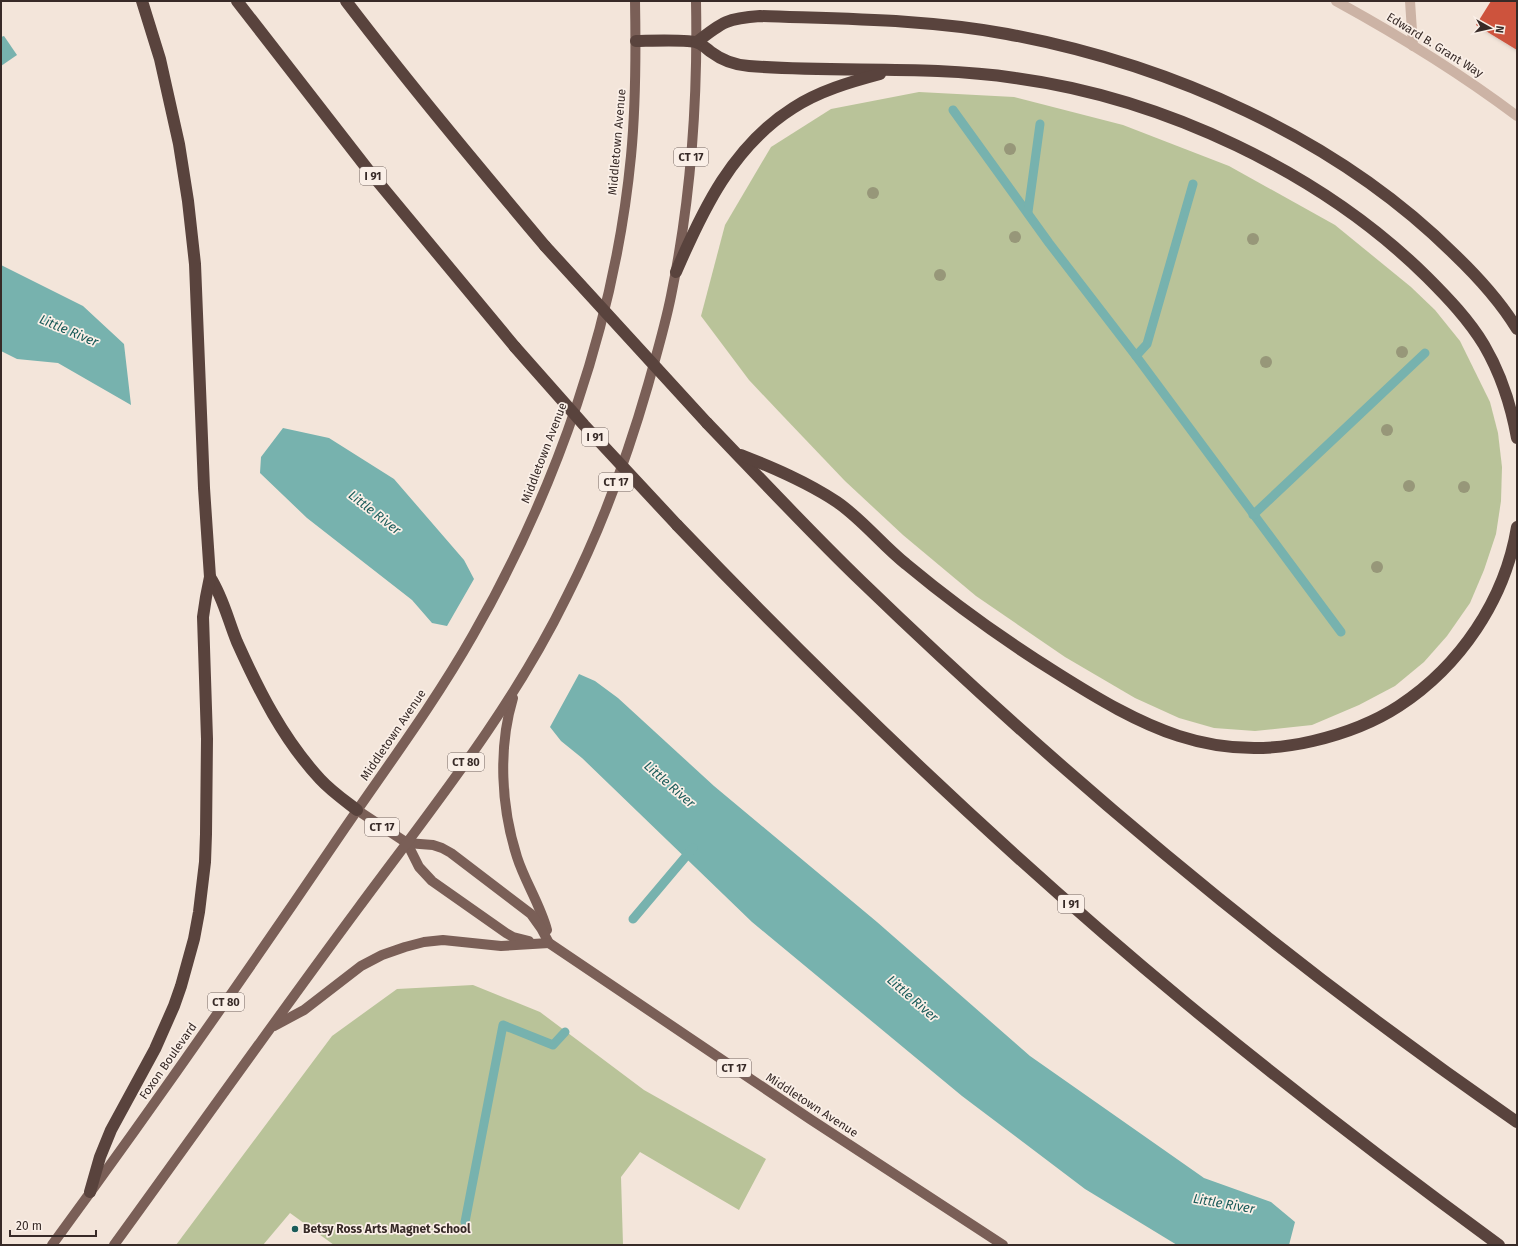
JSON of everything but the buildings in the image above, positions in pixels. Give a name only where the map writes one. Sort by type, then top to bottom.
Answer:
[{"type":"highway","points":[[90,1192],[100,1157],[111,1130],[155,1049],[174,1006],[194,939],[202,889],[206,834],[207,739],[203,617],[210,577],[204,488],[195,264],[188,201],[170,98],[160,59],[142,1]]},
{"type":"highway","name":"I 91","points":[[237,1],[369,171],[515,347],[584,425],[677,525],[776,627],[857,707],[940,786],[1047,883],[1179,996],[1349,1133],[1499,1245]]},
{"type":"highway","points":[[346,1],[453,135],[545,246],[707,423],[870,590],[1011,721],[1206,888],[1305,967],[1424,1057],[1517,1122]]},
{"type":"highway","points":[[697,42],[721,24],[730,20],[749,16],[927,24],[978,30],[1033,39],[1079,50],[1162,76],[1212,96],[1284,131],[1326,155],[1372,185],[1412,216],[1458,258],[1486,288],[1517,329]]},
{"type":"highway","points":[[636,41],[697,42],[720,58],[736,65],[830,69],[940,70],[1018,78],[1063,86],[1120,101],[1148,110],[1204,132],[1260,158],[1315,188],[1366,224],[1415,265],[1457,309],[1483,344],[1498,373],[1508,400],[1517,438]]},
{"type":"highway","points":[[676,272],[699,222],[721,181],[742,154],[766,128],[794,107],[825,91],[865,78],[907,69]]},
{"type":"highway","points":[[736,453],[794,478],[838,503],[855,516],[902,561],[966,611],[1040,663],[1115,709],[1139,721],[1177,736],[1196,742],[1237,748],[1275,748],[1328,738],[1378,719],[1417,694],[1453,660],[1485,616],[1498,590],[1508,563],[1517,527]]},
{"type":"highway","points":[[210,577],[221,597],[236,639],[252,674],[268,707],[282,730],[303,760],[320,780],[357,810]]},
{"type":"main road","name":"Middletown Avenue","points":[[549,943],[539,924],[531,914],[451,853],[433,845],[407,843],[357,810],[453,669],[474,633],[532,519],[564,442],[596,339],[618,245],[631,159],[635,102],[635,1]]},
{"type":"main road","name":"CT 17","points":[[521,679],[536,655],[566,598],[607,508],[631,440],[653,368],[676,272],[688,186],[696,101],[696,1]]},
{"type":"main road","name":"CT 80","points":[[114,1245],[462,768],[521,679]]},
{"type":"main road","points":[[272,1027],[304,1010],[360,966],[382,955],[405,947],[424,942],[443,940],[501,946],[549,943],[542,914],[516,857],[506,806],[504,768],[505,735],[511,706],[521,679]]},
{"type":"main road","name":"Foxon Boulevard","points":[[52,1245],[236,987],[357,810]]},
{"type":"main road","name":"Middletown Avenue","points":[[407,843],[419,868],[432,881],[513,937],[522,940],[549,943],[803,1115],[1003,1245]]},
{"type":"street","name":"Edward B. Grant Way","points":[[1336,1],[1413,46],[1517,116]]},
{"type":"street","points":[[1410,1],[1413,46]]},
{"type":"green space","points":[[919,92],[1014,97],[1123,125],[1229,166],[1335,225],[1411,287],[1435,310],[1460,341],[1490,402],[1498,433],[1502,467],[1501,501],[1496,534],[1484,570],[1470,603],[1447,636],[1424,662],[1395,686],[1359,705],[1312,725],[1255,731],[1214,728],[1179,718],[1135,698],[1065,657],[976,596],[903,535],[845,481],[749,380],[701,316],[725,225],[771,147],[831,109]]},
{"type":"green space","points":[[473,985],[540,1012],[644,1090],[766,1159],[739,1210],[640,1152],[621,1177],[623,1245],[334,1245],[290,1213],[263,1245],[176,1245],[332,1036],[397,989]]},
{"type":"water","points":[[4,36],[17,55],[1,66],[1,37]]},
{"type":"water","name":"Little River","points":[[1,265],[83,306],[124,344],[131,405],[58,363],[17,359],[1,351]]},
{"type":"water","name":"Little River","points":[[283,428],[329,438],[394,479],[464,560],[474,579],[447,626],[432,623],[412,600],[307,518],[260,473],[261,457]]},
{"type":"water","name":"Little River","points":[[579,674],[595,681],[618,698],[714,786],[877,922],[1030,1056],[1204,1178],[1271,1202],[1295,1222],[1289,1245],[1177,1245],[1085,1189],[962,1096],[752,922],[582,758],[561,741],[550,727]]},
{"type":"waterway","points":[[953,110],[1049,243],[1136,356],[1341,632]]},
{"type":"waterway","points":[[1028,212],[1040,124]]},
{"type":"waterway","points":[[1136,356],[1147,344],[1193,184]]},
{"type":"waterway","points":[[1253,515],[1425,353]]},
{"type":"waterway","points":[[633,919],[693,848]]},
{"type":"waterway","points":[[465,1222],[503,1025],[553,1045],[565,1032]]},
{"type":"place","name":"Betsy Ross Arts Magnet School","points":[[295,1229]]}]
